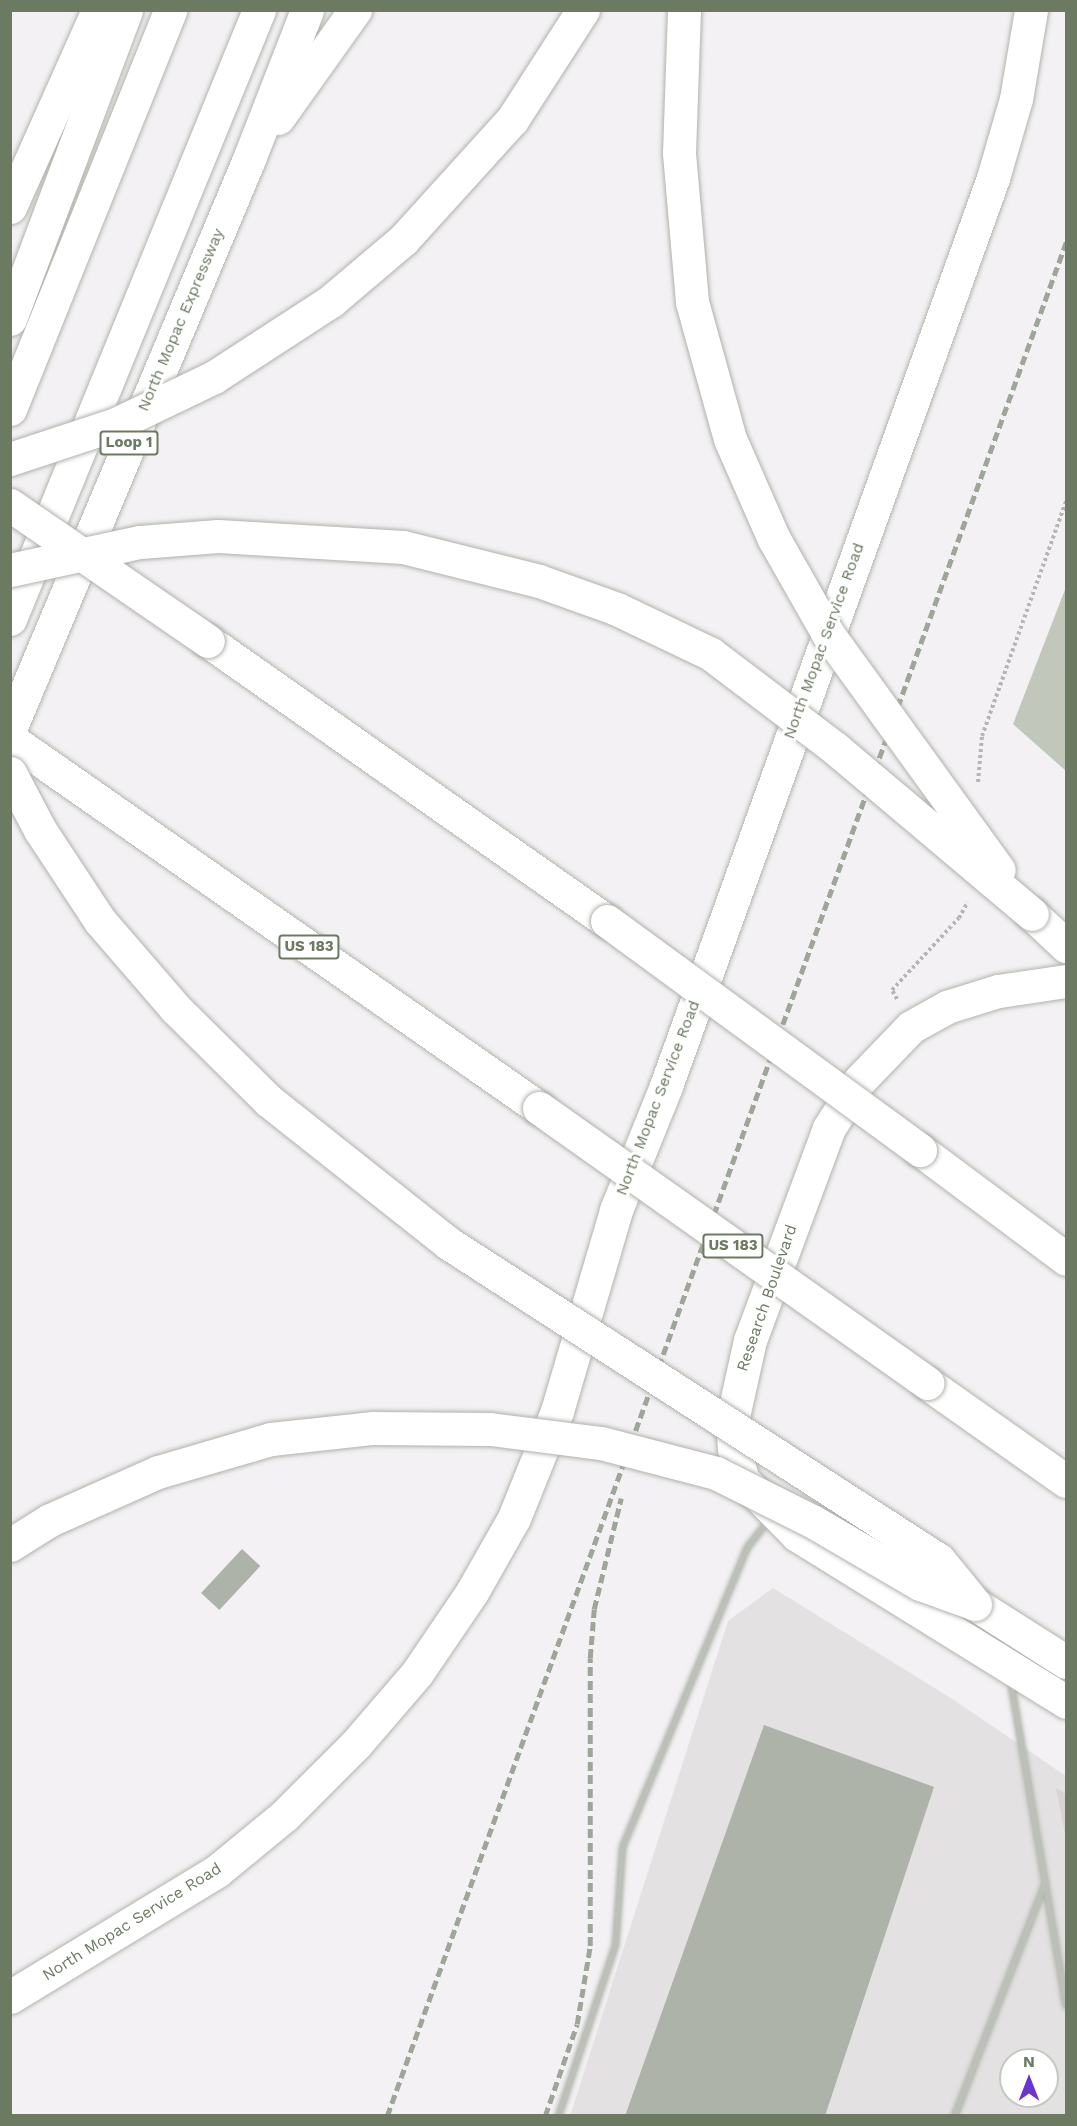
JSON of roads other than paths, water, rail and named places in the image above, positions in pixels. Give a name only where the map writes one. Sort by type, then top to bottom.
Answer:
[{"type":"main road","points":[[10,207],[98,10]]},
{"type":"main road","points":[[10,319],[126,10]]},
{"type":"main road","points":[[10,409],[170,10]]},
{"type":"main road","points":[[10,619],[259,10]]},
{"type":"main road","name":"North Mopac Expressway","points":[[10,729],[249,159],[307,10]]},
{"type":"main road","points":[[249,159],[355,10]]},
{"type":"main road","points":[[10,459],[116,424],[214,377],[331,301],[403,240],[512,120],[583,10]]},
{"type":"main road","points":[[684,10],[679,153],[692,302],[730,439],[774,539],[828,634],[1032,914]]},
{"type":"main road","name":"North Mopac Service Road","points":[[10,1997],[217,1871],[284,1816],[356,1744],[417,1673],[472,1592],[514,1518],[557,1411],[615,1210],[666,1086],[993,178],[1016,99],[1031,10]]},
{"type":"main road","points":[[10,505],[607,921],[1066,1259]]},
{"type":"main road","points":[[10,570],[140,542],[218,536],[403,547],[539,580],[617,609],[711,654],[836,749],[1032,914],[1066,946]]},
{"type":"main road","name":"US 183","points":[[10,739],[539,1108],[1066,1481]]},
{"type":"main road","points":[[10,773],[40,830],[100,921],[175,1008],[269,1101],[448,1243],[939,1560],[975,1604]]},
{"type":"main road","name":"Research Boulevard","points":[[1066,981],[998,991],[947,1007],[911,1027],[859,1081],[829,1128],[750,1340],[736,1393],[734,1449],[743,1480],[797,1535],[1066,1702]]},
{"type":"main road","points":[[10,1545],[50,1520],[158,1472],[272,1439],[373,1428],[490,1429],[602,1443],[717,1473],[812,1521],[920,1584],[975,1604],[1066,1662]]},
{"type":"lane","points":[[558,2115],[615,1945],[622,1846],[747,1547],[774,1511]]},
{"type":"lane","points":[[1008,1665],[1066,2005]]},
{"type":"lane","points":[[954,2115],[1046,1880]]},
{"type":"railway","points":[[387,2116],[1066,242]]},
{"type":"railway","points":[[545,2116],[577,2024],[590,1946],[590,1658],[594,1609],[621,1498]]}]
